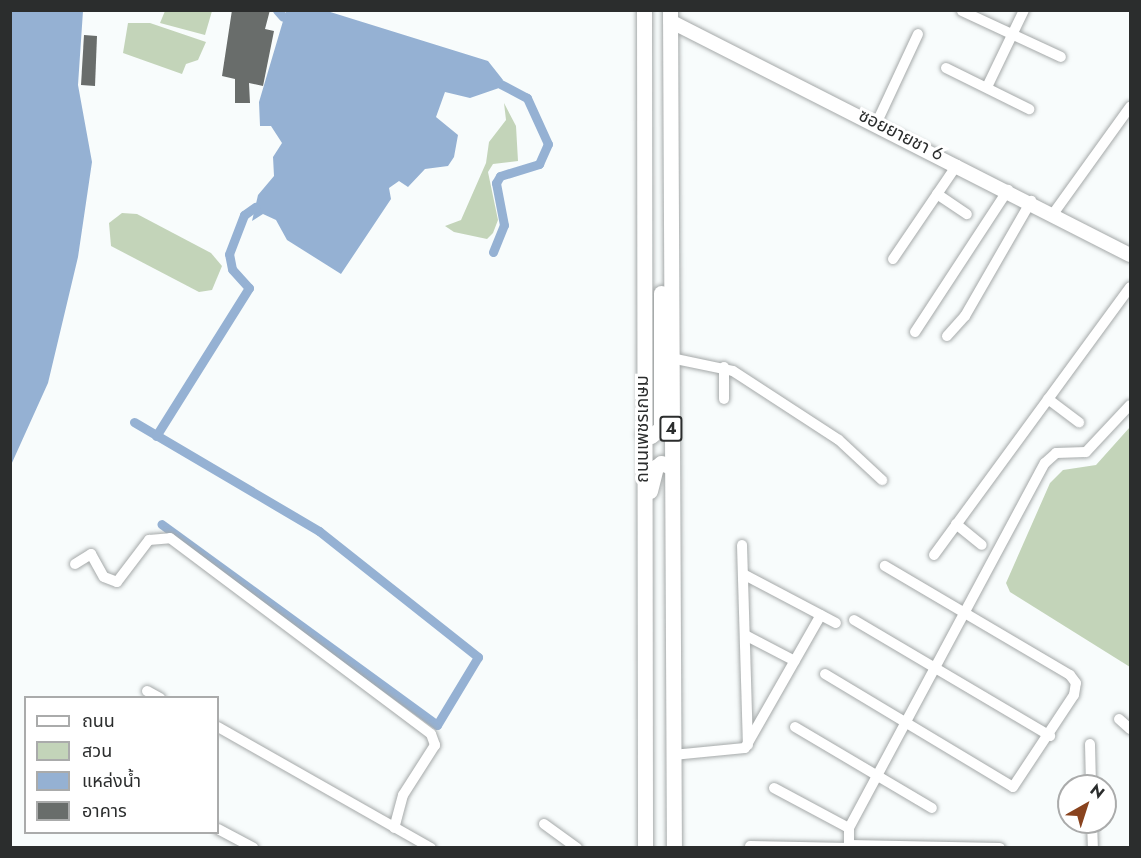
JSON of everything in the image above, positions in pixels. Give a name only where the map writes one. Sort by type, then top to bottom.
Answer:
[{"type":"main road","name":"ถนนเพชรเกษม","points":[[644,10],[645,848]]},
{"type":"main road","name":"ถนนเพชรเกษม","points":[[670,16],[674,848]]},
{"type":"main road","points":[[643,434],[651,436],[660,428],[661,281],[664,258],[670,255]]},
{"type":"main road","points":[[643,591],[651,577],[651,477],[662,463],[671,467]]},
{"type":"street","points":[[987,87],[1024,10]]},
{"type":"street","points":[[962,11],[1061,57]]},
{"type":"street","name":"ซอยยายชา 6","points":[[670,16],[1031,201],[1131,255]]},
{"type":"street","points":[[877,122],[918,34]]},
{"type":"street","points":[[946,68],[1029,109]]},
{"type":"street","points":[[1053,214],[1131,107]]},
{"type":"street","points":[[892,260],[957,165]]},
{"type":"street","points":[[915,332],[1008,190]]},
{"type":"street","points":[[937,194],[967,214]]},
{"type":"street","points":[[947,336],[965,316],[1031,201]]},
{"type":"street","points":[[934,555],[1131,287]]},
{"type":"street","points":[[671,358],[724,367],[839,440],[882,480]]},
{"type":"street","points":[[724,367],[724,399]]},
{"type":"street","points":[[1048,399],[1079,422]]},
{"type":"street","points":[[849,846],[849,828],[875,774],[968,614],[1050,456],[1086,452],[1131,405]]},
{"type":"street","points":[[956,524],[982,545]]},
{"type":"street","points":[[75,564],[91,554],[104,577],[117,582],[149,540],[170,538],[431,734],[435,745],[403,795],[394,828]]},
{"type":"street","points":[[742,545],[748,745]]},
{"type":"street","points":[[825,674],[1013,786],[1050,736],[1074,694],[1074,679],[885,566]]},
{"type":"street","points":[[743,574],[836,623]]},
{"type":"street","points":[[673,755],[740,751],[748,745],[820,615]]},
{"type":"street","points":[[854,621],[1050,736]]},
{"type":"street","points":[[745,635],[795,661]]},
{"type":"street","points":[[147,691],[156,696]]},
{"type":"street","points":[[1119,719],[1131,729]]},
{"type":"street","points":[[795,727],[932,808]]},
{"type":"street","points":[[219,728],[280,758],[431,848]]},
{"type":"street","points":[[1090,744],[1091,774]]},
{"type":"street","points":[[774,788],[849,828]]},
{"type":"street","points":[[544,824],[577,848]]},
{"type":"street","points":[[219,830],[253,848]]},
{"type":"street","points":[[750,846],[1000,848]]},
{"type":"green space","points":[[165,11],[212,11],[205,35],[160,23]]},
{"type":"green space","points":[[128,23],[150,23],[206,42],[198,60],[186,64],[182,74],[123,53]]},
{"type":"green space","points":[[504,103],[516,126],[518,161],[493,164],[488,172],[498,220],[493,233],[487,239],[454,232],[445,226],[461,220],[486,163],[489,142],[506,120]]},
{"type":"green space","points":[[122,213],[137,214],[211,253],[222,266],[212,290],[199,292],[111,246],[109,223]]},
{"type":"green space","points":[[1130,427],[1130,667],[1010,592],[1006,583],[1050,483],[1063,470],[1096,465]]},
{"type":"water","points":[[11,10],[83,11],[78,85],[92,162],[78,257],[48,383],[11,465]]},
{"type":"water","points":[[286,11],[327,11],[488,61],[503,80],[499,88],[470,98],[445,92],[436,117],[458,135],[454,157],[448,166],[425,169],[408,187],[399,181],[389,188],[391,199],[341,274],[287,240],[276,220],[263,214],[252,221],[258,195],[274,176],[273,157],[282,143],[271,126],[260,126],[259,102]]},
{"type":"building","points":[[232,10],[270,10],[265,29],[274,31],[263,86],[249,83],[250,103],[235,103],[235,79],[222,76]]},
{"type":"building","points":[[84,35],[97,36],[95,86],[81,85]]},
{"type":"waterway","points":[[277,10],[283,17]]},
{"type":"waterway","points":[[493,252],[504,225],[496,183],[500,176],[539,164],[548,144],[527,98],[501,84]]},
{"type":"waterway","points":[[156,436],[249,288],[232,269],[229,254],[244,215],[255,207]]},
{"type":"waterway","points":[[134,422],[319,531],[478,657],[437,725],[161,524]]}]
